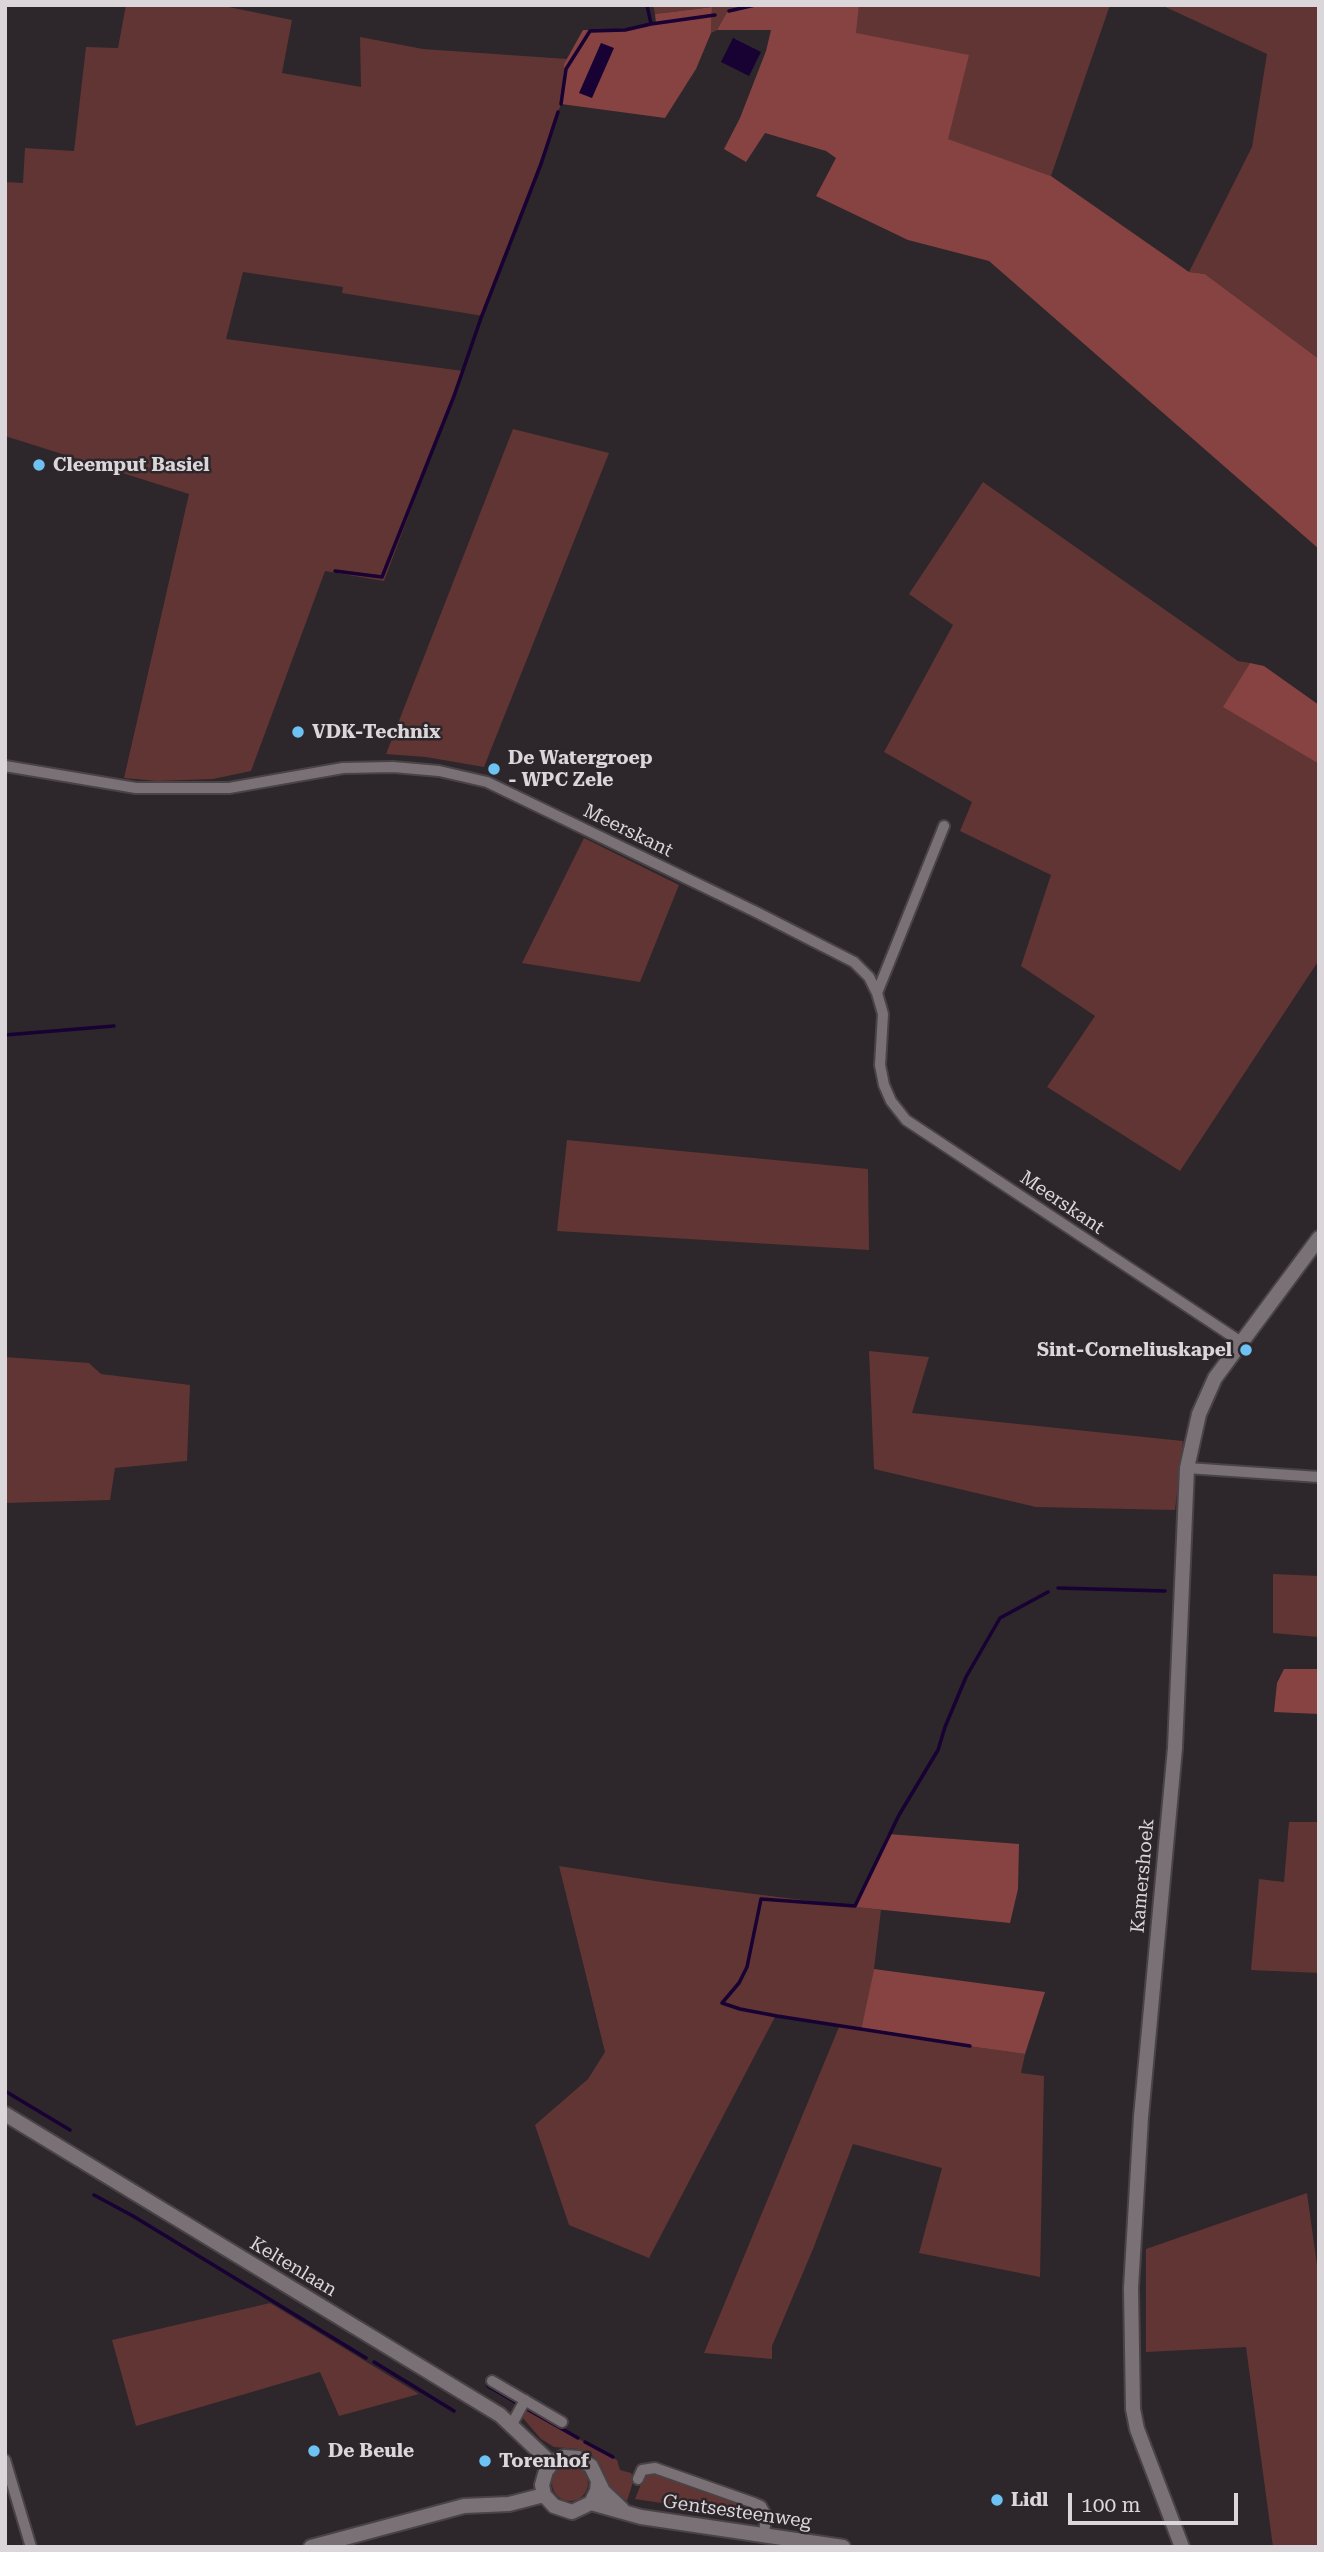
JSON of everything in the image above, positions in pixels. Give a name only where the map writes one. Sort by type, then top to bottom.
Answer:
[{"type":"street","name":"Meerskant","points":[[5,766],[136,788],[229,788],[343,768],[393,767],[471,777],[487,782],[854,962],[869,977],[877,993],[883,1014],[880,1065],[884,1085],[891,1101],[906,1119],[1241,1342]]},
{"type":"street","points":[[877,993],[944,826]]},
{"type":"street","name":"Kamershoek","points":[[1182,2547],[1137,2429],[1133,2409],[1131,2288],[1141,2117],[1175,1748],[1187,1468],[1199,1414],[1215,1378],[1319,1238]]},
{"type":"street","points":[[1187,1468],[1319,1477]]},
{"type":"street","name":"Keltenlaan","points":[[5,2114],[512,2424],[552,2463]]},
{"type":"street","points":[[492,2381],[562,2422]]},
{"type":"street","points":[[512,2424],[525,2400]]},
{"type":"street","points":[[311,2547],[464,2506],[509,2504],[544,2495],[544,2476],[552,2463],[564,2457],[578,2458],[591,2466],[603,2491],[625,2512]]},
{"type":"street","points":[[5,2460],[31,2547]]},
{"type":"street","points":[[638,2479],[642,2470],[655,2468],[761,2506],[766,2515],[764,2535]]},
{"type":"street","points":[[591,2502],[597,2491],[597,2481]]},
{"type":"street","name":"Gentsesteenweg","points":[[544,2495],[563,2511],[580,2510],[591,2502],[641,2517],[843,2547]]},
{"type":"shaded area","points":[[126,5],[219,5],[292,20],[282,73],[361,87],[360,37],[423,49],[567,59],[564,64],[561,104],[483,316],[342,293],[343,287],[243,272],[226,339],[463,371],[384,581],[325,571],[251,771],[213,779],[157,781],[124,778],[189,494],[5,436],[5,182],[23,183],[25,148],[74,151],[86,47],[118,48]]},
{"type":"shaded area","points":[[653,5],[758,5],[727,12],[717,30],[711,33],[712,7],[655,14]]},
{"type":"shaded area","points":[[758,5],[859,5],[856,33],[969,55],[948,139],[1051,176],[1189,272],[1205,274],[1319,359],[1319,549],[989,261],[908,240],[816,196],[836,158],[826,151],[765,133],[746,162],[724,149],[740,118],[766,51],[771,30],[717,30],[727,12]]},
{"type":"shaded area","points":[[859,5],[1110,5],[1051,176],[947,139],[855,33]]},
{"type":"shaded area","points":[[1161,5],[1319,7],[1319,359],[1205,274],[1189,272],[1252,147],[1267,54]]},
{"type":"shaded area","points":[[712,7],[711,33],[696,69],[665,118],[561,104],[564,64],[583,30],[615,30],[656,24],[655,14]]},
{"type":"shaded area","points":[[733,38],[761,52],[749,76],[721,62]]},
{"type":"shaded area","points":[[601,43],[614,48],[592,98],[579,93]]},
{"type":"shaded area","points":[[513,429],[609,453],[484,767],[426,757],[386,754]]},
{"type":"shaded area","points":[[983,482],[1238,661],[1250,663],[1224,707],[1319,764],[1319,960],[1180,1171],[1047,1087],[1095,1016],[1021,966],[1051,875],[960,831],[972,802],[884,752],[953,625],[909,594]]},
{"type":"shaded area","points":[[1250,663],[1264,666],[1319,705],[1319,764],[1223,707]]},
{"type":"shaded area","points":[[584,838],[679,885],[640,982],[522,963]]},
{"type":"shaded area","points":[[567,1140],[868,1169],[869,1250],[557,1231]]},
{"type":"shaded area","points":[[869,1351],[929,1357],[912,1413],[1183,1441],[1175,1510],[1036,1507],[874,1469]]},
{"type":"shaded area","points":[[5,1357],[89,1363],[101,1374],[190,1385],[187,1461],[115,1468],[110,1500],[5,1503]]},
{"type":"shaded area","points":[[1273,1574],[1319,1576],[1319,1637],[1273,1633]]},
{"type":"shaded area","points":[[1284,1669],[1319,1669],[1319,1714],[1274,1712],[1277,1683]]},
{"type":"shaded area","points":[[1289,1822],[1319,1822],[1319,1973],[1251,1970],[1259,1879],[1284,1882]]},
{"type":"shaded area","points":[[888,1834],[1019,1844],[1018,1889],[1010,1923],[855,1907]]},
{"type":"shaded area","points":[[559,1866],[881,1910],[874,1969],[862,2031],[1025,2054],[1021,2073],[1044,2076],[1040,2277],[919,2253],[942,2168],[853,2144],[772,2346],[772,2359],[704,2353],[839,2027],[776,2015],[649,2258],[569,2225],[535,2125],[588,2079],[605,2052]]},
{"type":"shaded area","points":[[874,1969],[1045,1992],[1025,2054],[861,2031]]},
{"type":"shaded area","points":[[1307,2193],[1319,2265],[1319,2547],[1273,2547],[1246,2347],[1146,2352],[1146,2249]]},
{"type":"shaded area","points":[[270,2303],[419,2394],[339,2416],[320,2372],[136,2426],[112,2340]]},
{"type":"shaded area","points":[[526,2410],[617,2460],[620,2470],[631,2473],[634,2479],[627,2501],[611,2489],[601,2466],[593,2456],[578,2449],[554,2447],[541,2439],[522,2417]]},
{"type":"shaded area","points":[[570,2465],[583,2470],[588,2483],[583,2496],[570,2501],[557,2496],[552,2483],[557,2470]]},
{"type":"shaded area","points":[[650,2472],[756,2509],[761,2518],[635,2499],[643,2479]]},
{"type":"waterway","points":[[647,5],[651,24]]},
{"type":"waterway","points":[[729,11],[755,5]]},
{"type":"waterway","points":[[561,104],[566,69],[590,31],[625,30],[715,15]]},
{"type":"waterway","points":[[335,571],[382,577],[454,396],[558,112]]},
{"type":"waterway","points":[[5,1035],[114,1026]]},
{"type":"waterway","points":[[1058,1588],[1165,1591]]},
{"type":"waterway","points":[[970,2046],[777,2016],[722,2003],[739,1983],[747,1967],[761,1899],[855,1906],[899,1815],[938,1750],[966,1677],[1000,1618],[1048,1592]]},
{"type":"waterway","points":[[5,2091],[70,2130]]},
{"type":"waterway","points":[[94,2195],[366,2358]]},
{"type":"waterway","points":[[374,2362],[454,2411]]},
{"type":"waterway","points":[[488,2381],[488,2386],[517,2403]]},
{"type":"waterway","points":[[527,2409],[578,2438]]},
{"type":"waterway","points":[[585,2442],[613,2457]]},
{"type":"place","name":"Cleemput Basiel","points":[[39,465]]},
{"type":"place","name":"VDK-Technix","points":[[298,732]]},
{"type":"place","name":"De Watergroep - WPC Zele","points":[[494,769]]},
{"type":"place","name":"Sint-Corneliuskapel","points":[[1246,1350]]},
{"type":"place","name":"De Beule","points":[[314,2451]]},
{"type":"place","name":"Torenhof","points":[[485,2461]]},
{"type":"place","name":"Lidl","points":[[997,2500]]}]
